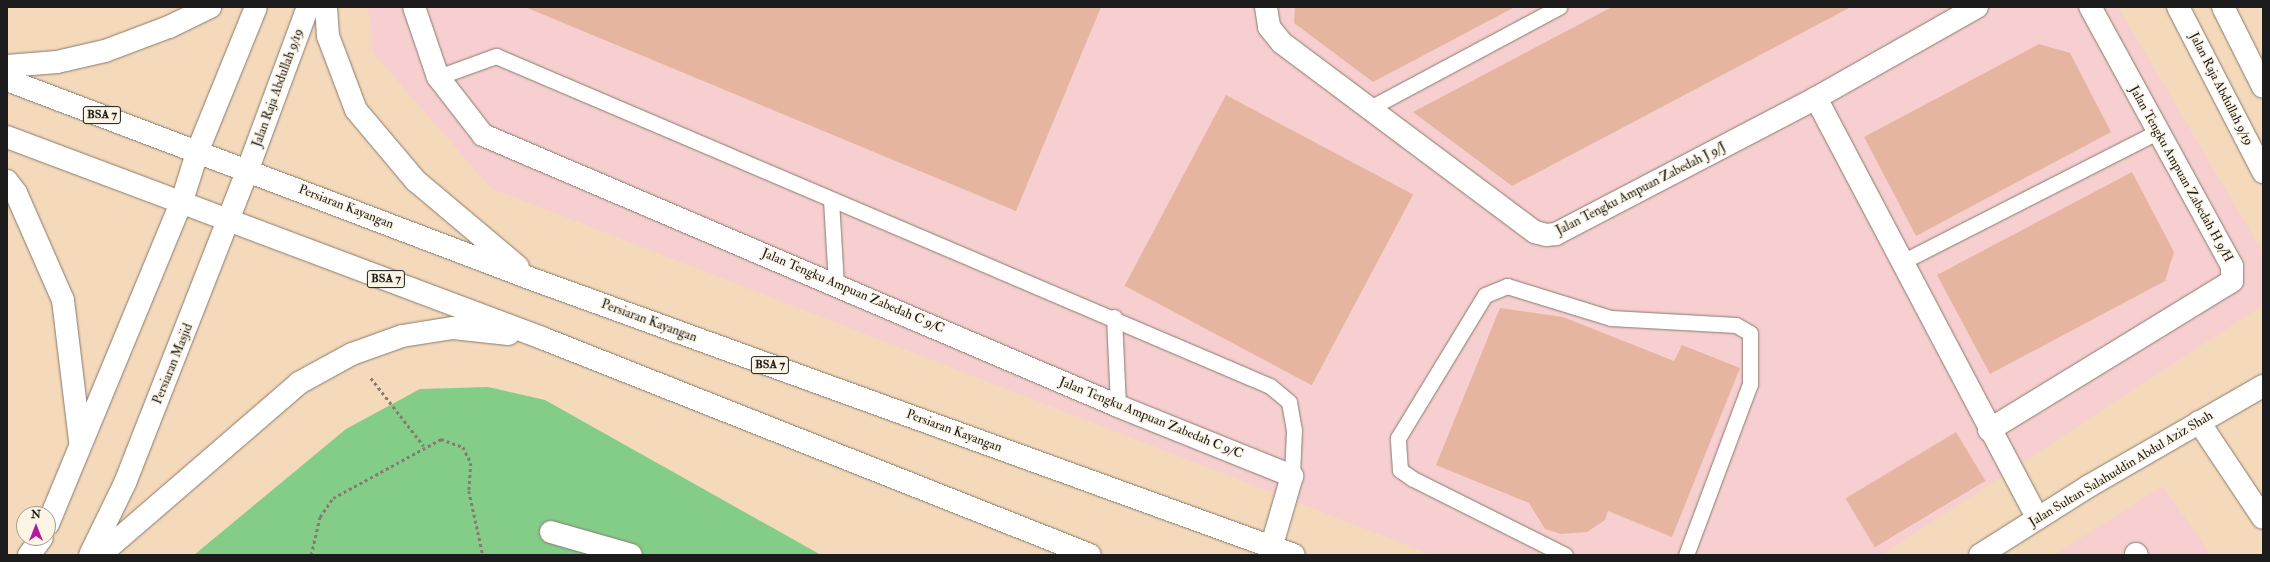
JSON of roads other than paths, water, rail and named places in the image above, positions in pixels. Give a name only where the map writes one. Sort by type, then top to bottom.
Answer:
[{"type":"main road","points":[[7,66],[57,62],[105,51],[169,28],[210,7]]},
{"type":"main road","points":[[56,506],[182,201],[198,150],[256,7]]},
{"type":"main road","name":"Jalan Raja Abdullah 9/19","points":[[248,169],[308,7]]},
{"type":"main road","points":[[326,7],[328,36],[356,110],[382,144],[416,181],[532,279]]},
{"type":"main road","name":"Jalan Tengku Ampuan Zabedah C 9/C","points":[[414,7],[438,77],[483,135],[836,283],[1118,406],[1292,476]]},
{"type":"main road","name":"Jalan Tengku Ampuan Zabedah J 9/J","points":[[1267,17],[1282,43],[1368,109],[1535,232],[1546,235],[1563,231],[1816,98],[1977,7]]},
{"type":"main road","name":"Jalan Tengku Ampuan Zabedah H 9/H","points":[[1989,430],[2232,281],[2232,266],[2157,132],[2090,7]]},
{"type":"main road","name":"Jalan Raja Abdullah 9/19","points":[[2178,7],[2263,172]]},
{"type":"main road","points":[[2223,7],[2263,87]]},
{"type":"main road","name":"Persiaran Kayangan","points":[[7,80],[198,150],[532,279],[1294,555]]},
{"type":"main road","points":[[1816,98],[1900,264],[2037,517]]},
{"type":"main road","name":"BSA 7","points":[[7,137],[230,219],[542,338],[1090,555]]},
{"type":"main road","name":"Persiaran Masjid","points":[[90,555],[125,483],[230,219],[248,169]]},
{"type":"main road","points":[[7,181],[16,193],[63,300],[81,446]]},
{"type":"main road","points":[[100,555],[299,383],[352,354],[402,336],[453,328],[542,338]]},
{"type":"main road","name":"Jalan Sultan Salahuddin Abdul Aziz Shah","points":[[1980,555],[2037,517],[2263,386]]},
{"type":"main road","points":[[2199,422],[2261,510]]},
{"type":"main road","points":[[1272,546],[1292,476]]},
{"type":"main road","points":[[551,532],[631,555]]},
{"type":"main road","points":[[29,555],[36,546]]},
{"type":"lane","points":[[1368,109],[1559,7]]},
{"type":"lane","points":[[438,77],[496,56],[831,200],[1114,316],[1270,386],[1289,402],[1294,430],[1292,476]]},
{"type":"lane","points":[[1900,264],[2157,132]]},
{"type":"lane","points":[[831,200],[836,283]]},
{"type":"lane","points":[[1565,555],[1413,480],[1400,470],[1398,438],[1485,295],[1507,286],[1611,318],[1736,325],[1750,333],[1750,384],[1686,555]]},
{"type":"lane","points":[[1114,316],[1118,406]]}]
